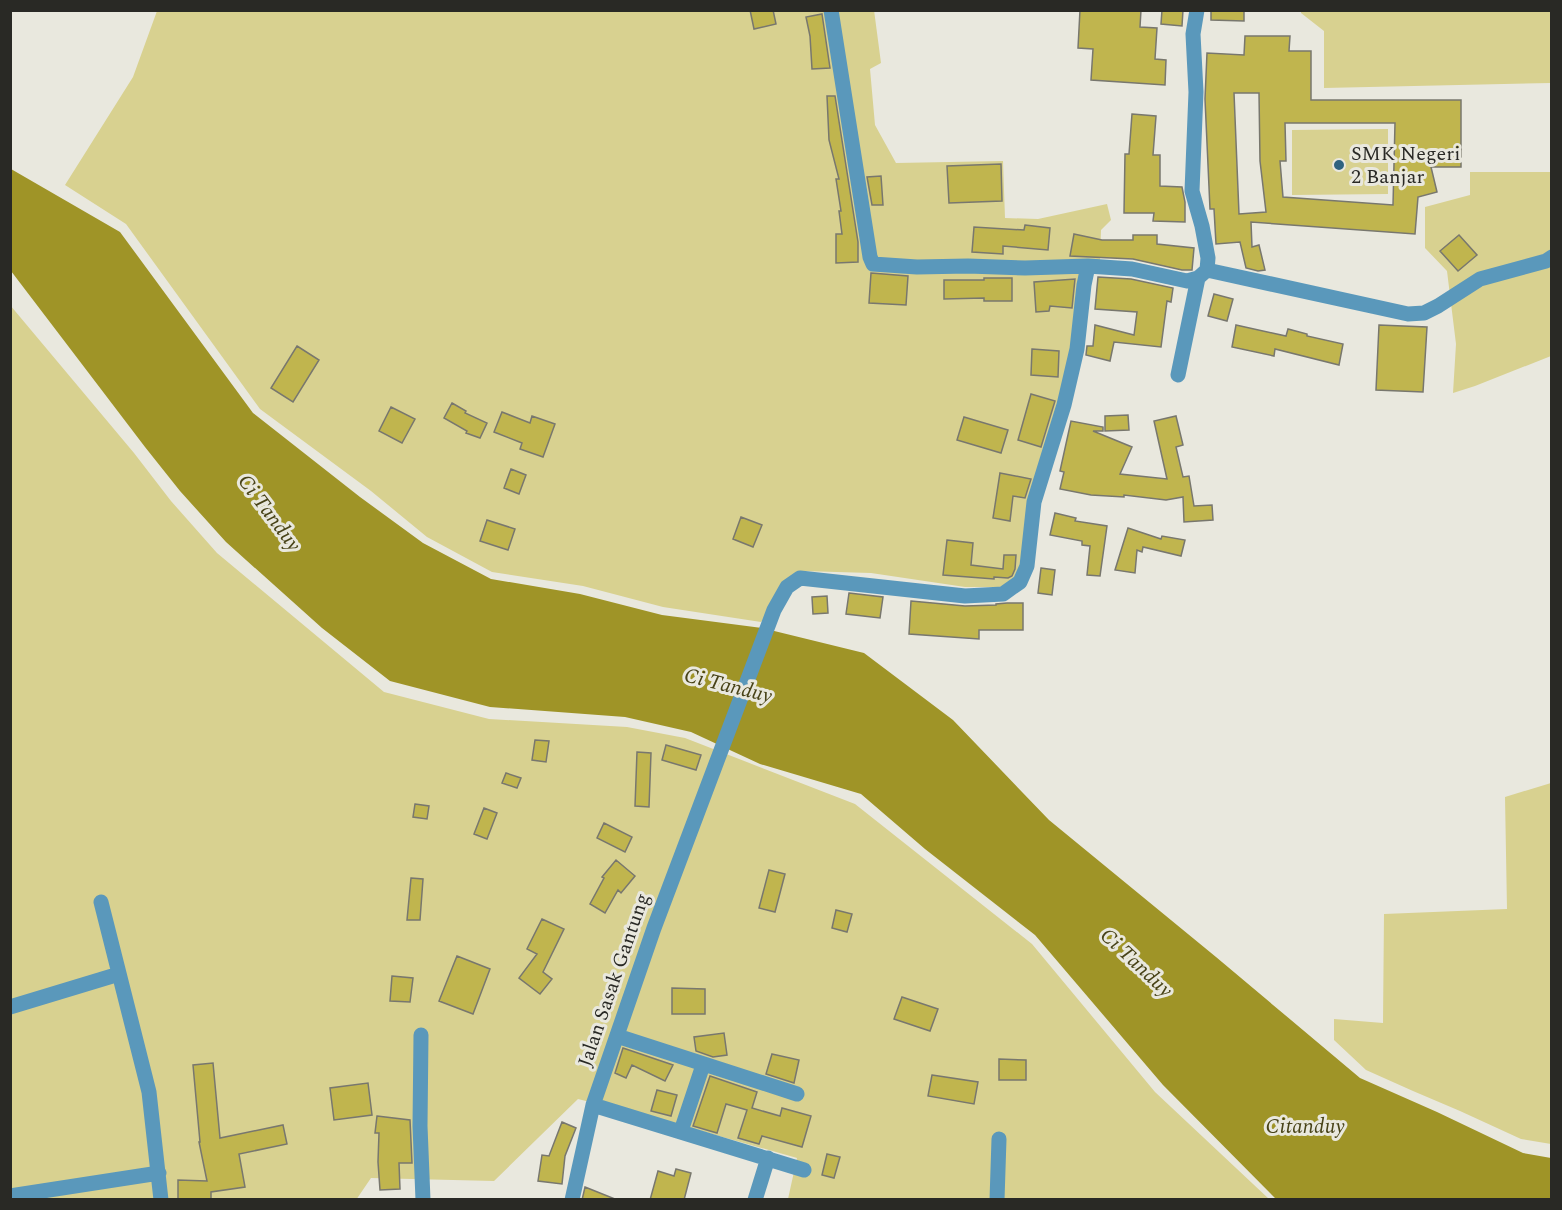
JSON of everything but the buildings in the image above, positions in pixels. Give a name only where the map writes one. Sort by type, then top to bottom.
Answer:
[{"type":"street","points":[[831,10],[870,261],[873,264],[918,267],[1025,268],[1088,266],[1132,269],[1187,281],[1202,274],[1408,314],[1424,313],[1480,279],[1546,261],[1551,257]]},
{"type":"street","points":[[1178,375],[1202,274],[1208,258],[1192,191],[1196,92],[1193,34],[1197,10]]},
{"type":"street","name":"Jalan Sasak Gantung","points":[[572,1200],[593,1105],[654,928],[774,610],[787,587],[800,578],[965,596],[1003,594],[1020,582],[1027,566],[1034,502],[1064,405],[1077,350],[1088,266]]},
{"type":"street","points":[[101,902],[149,1092],[161,1200]]},
{"type":"street","points":[[10,1007],[119,974]]},
{"type":"street","points":[[421,1035],[420,1126],[423,1200]]},
{"type":"street","points":[[617,1036],[797,1094]]},
{"type":"street","points":[[681,1131],[703,1065]]},
{"type":"street","points":[[593,1105],[804,1170]]},
{"type":"street","points":[[997,1200],[999,1139]]},
{"type":"street","points":[[755,1200],[768,1158]]},
{"type":"street","points":[[10,1196],[159,1173]]},
{"type":"shaded area","points":[[874,10],[881,63],[870,69],[875,125],[896,163],[1003,161],[1005,218],[1038,219],[1107,204],[1111,220],[1101,230],[1100,260],[1084,262],[1073,349],[1023,562],[1017,577],[1001,587],[965,587],[871,573],[802,571],[761,622],[663,607],[583,586],[492,572],[427,537],[371,491],[260,409],[126,224],[65,185],[133,77],[157,11]]},
{"type":"shaded area","points":[[1301,11],[1551,11],[1551,83],[1324,88],[1324,31]]},
{"type":"shaded area","points":[[1388,129],[1388,194],[1292,195],[1292,130]]},
{"type":"shaded area","points":[[1470,172],[1551,172],[1551,356],[1453,393],[1456,344],[1447,271],[1425,248],[1425,207],[1470,195]]},
{"type":"shaded area","points":[[10,305],[134,453],[171,501],[217,553],[384,692],[489,719],[627,727],[685,738],[855,804],[1032,944],[1155,1092],[1269,1199],[788,1199],[797,1158],[578,1099],[494,1181],[371,1178],[356,1200],[11,1199]]},
{"type":"shaded area","points":[[1552,783],[1551,1144],[1521,1139],[1366,1070],[1334,1040],[1334,1019],[1383,1023],[1384,914],[1507,909],[1505,797]]},
{"type":"water","name":"Citanduy","points":[[11,169],[120,232],[253,413],[423,543],[491,579],[580,594],[662,615],[762,628],[864,653],[953,720],[1049,820],[1360,1078],[1523,1153],[1551,1158],[1551,1199],[1276,1199],[1163,1085],[1035,935],[925,849],[861,794],[760,764],[691,732],[625,717],[490,707],[390,681],[322,628],[226,542],[180,491],[145,447],[11,271]]},
{"type":"place","name":"SMK Negeri 2 Banjar","points":[[1339,165]]},
{"type":"water label","name":"Ci Tanduy","points":[[269,513]]},
{"type":"water label","name":"Ci Tanduy","points":[[728,686]]},
{"type":"water label","name":"Ci Tanduy","points":[[1136,963]]}]
